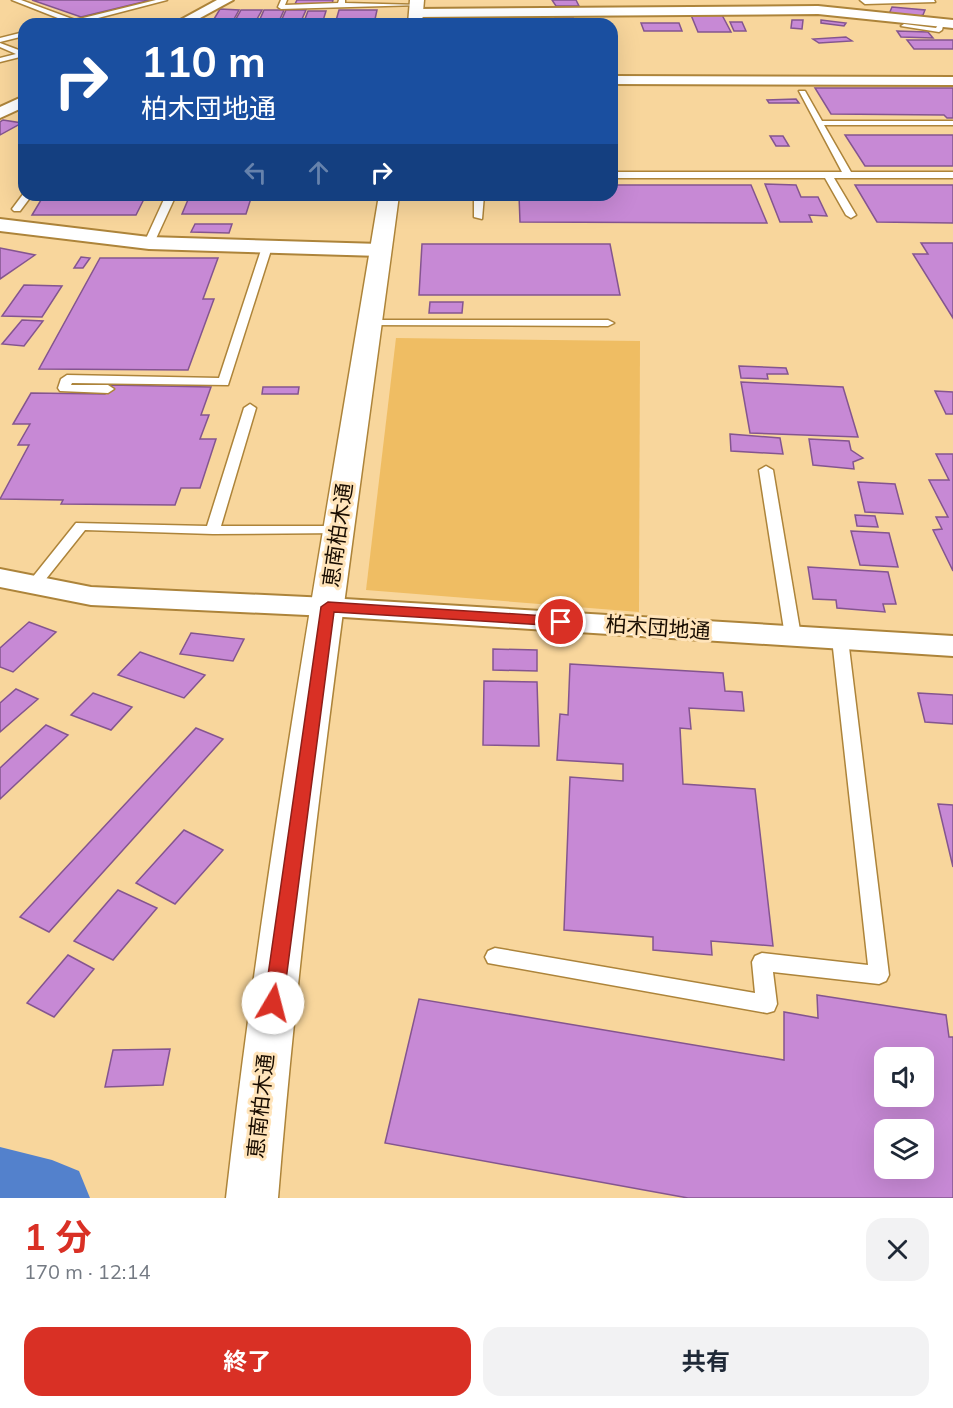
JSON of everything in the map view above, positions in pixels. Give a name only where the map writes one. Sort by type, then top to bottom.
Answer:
[{"type":"street","points":[[191,18],[227,0]]},
{"type":"street","points":[[416,10],[818,10],[947,23]]},
{"type":"street","points":[[618,80],[953,81]]},
{"type":"street","points":[[0,113],[18,104]]},
{"type":"street","name":"恵南柏木通","points":[[252,1198],[264,1073],[328,607],[388,201]]},
{"type":"street","points":[[1,225],[149,243],[380,250]]},
{"type":"street","name":"柏木団地通","points":[[0,578],[92,596],[328,607],[953,646]]},
{"type":"lane","points":[[15,0],[64,18]]},
{"type":"lane","points":[[91,18],[164,0]]},
{"type":"lane","points":[[284,0],[281,7],[341,2],[387,2],[416,10]]},
{"type":"lane","points":[[863,0],[865,2],[932,2],[930,0]]},
{"type":"lane","points":[[904,26],[939,30],[947,23]]},
{"type":"lane","points":[[0,42],[18,36]]},
{"type":"lane","points":[[0,42],[18,51]]},
{"type":"lane","points":[[0,60],[18,55]]},
{"type":"lane","points":[[802,93],[848,175]]},
{"type":"lane","points":[[819,123],[953,123]]},
{"type":"lane","points":[[618,175],[953,175]]},
{"type":"lane","points":[[828,175],[851,215]]},
{"type":"lane","points":[[17,209],[23,201]]},
{"type":"lane","points":[[149,243],[168,201]]},
{"type":"lane","points":[[479,201],[479,218]]},
{"type":"lane","points":[[108,389],[64,388],[67,379],[224,382],[267,247]]},
{"type":"lane","points":[[369,323],[608,323]]},
{"type":"lane","points":[[213,530],[250,408]]},
{"type":"lane","points":[[766,470],[793,636]]},
{"type":"lane","points":[[33,586],[81,526],[213,530],[339,530]]},
{"type":"lane","points":[[495,957],[767,1004],[762,962],[879,975],[840,639]]},
{"type":"shaded area","points":[[396,338],[640,341],[639,612],[366,590]]},
{"type":"building","points":[[32,0],[151,0],[81,17]]},
{"type":"building","points":[[297,0],[333,0],[332,4],[295,4]]},
{"type":"building","points":[[552,0],[576,0],[579,6],[556,6]]},
{"type":"building","points":[[892,7],[925,10],[923,15],[918,17],[889,14]]},
{"type":"building","points":[[220,9],[239,10],[235,18],[215,18]]},
{"type":"building","points":[[241,10],[262,10],[258,18],[237,18]]},
{"type":"building","points":[[264,10],[284,10],[280,18],[260,18]]},
{"type":"building","points":[[286,10],[306,10],[302,18],[282,18]]},
{"type":"building","points":[[339,10],[377,10],[375,18],[337,18]]},
{"type":"building","points":[[308,11],[326,11],[324,18],[305,18]]},
{"type":"building","points":[[691,15],[722,15],[731,32],[698,32]]},
{"type":"building","points":[[545,17],[545,18],[493,18]]},
{"type":"building","points":[[792,20],[803,20],[802,29],[791,28]]},
{"type":"building","points":[[821,20],[846,23],[844,26],[821,23]]},
{"type":"building","points":[[730,22],[742,22],[746,31],[734,31]]},
{"type":"building","points":[[641,23],[679,23],[682,31],[644,31]]},
{"type":"building","points":[[897,31],[928,32],[933,38],[901,37]]},
{"type":"building","points":[[846,37],[852,41],[819,43],[813,39]]},
{"type":"building","points":[[907,40],[953,40],[953,49],[914,49]]},
{"type":"building","points":[[815,88],[953,88],[953,118],[947,118],[944,115],[831,114]]},
{"type":"building","points":[[796,99],[799,103],[769,103],[767,100]]},
{"type":"building","points":[[3,120],[18,122],[18,125],[0,135],[0,122]]},
{"type":"building","points":[[845,135],[953,135],[953,166],[865,166]]},
{"type":"building","points":[[770,136],[783,136],[789,146],[776,146]]},
{"type":"building","points":[[765,184],[796,185],[801,197],[818,197],[827,216],[809,215],[812,222],[780,222]]},
{"type":"building","points":[[618,185],[751,185],[767,223],[520,222],[519,201],[618,201]]},
{"type":"building","points":[[855,185],[953,185],[953,223],[877,222]]},
{"type":"building","points":[[40,201],[143,201],[136,215],[32,215]]},
{"type":"building","points":[[187,201],[250,201],[246,214],[182,214]]},
{"type":"building","points":[[195,224],[232,224],[229,233],[191,232]]},
{"type":"building","points":[[921,243],[953,243],[953,318],[913,254],[928,254]]},
{"type":"building","points":[[422,244],[610,244],[620,295],[419,295]]},
{"type":"building","points":[[0,248],[35,255],[0,279]]},
{"type":"building","points":[[81,257],[90,258],[83,268],[74,268]]},
{"type":"building","points":[[100,258],[218,258],[203,299],[214,299],[188,370],[39,369]]},
{"type":"building","points":[[24,285],[62,286],[42,317],[2,316]]},
{"type":"building","points":[[430,302],[463,302],[462,313],[429,313]]},
{"type":"building","points":[[22,320],[43,321],[24,346],[2,344]]},
{"type":"building","points":[[739,366],[786,368],[788,374],[767,374],[768,379],[741,378]]},
{"type":"building","points":[[741,382],[843,387],[858,437],[750,433]]},
{"type":"building","points":[[110,385],[211,387],[201,415],[209,415],[200,439],[216,439],[200,488],[181,488],[175,505],[61,504],[63,500],[0,499],[29,445],[18,445],[30,424],[13,424],[31,393],[105,394]]},
{"type":"building","points":[[263,387],[299,387],[298,394],[262,394]]},
{"type":"building","points":[[935,391],[953,392],[953,414],[946,414]]},
{"type":"building","points":[[730,434],[780,438],[783,454],[731,451]]},
{"type":"building","points":[[809,439],[849,441],[851,450],[863,458],[853,462],[854,469],[813,465]]},
{"type":"building","points":[[936,454],[953,454],[953,571],[933,530],[942,529],[936,517],[948,517],[929,480],[949,480]]},
{"type":"building","points":[[858,482],[895,484],[903,514],[865,512]]},
{"type":"building","points":[[855,515],[875,516],[878,527],[857,526]]},
{"type":"building","points":[[851,531],[889,533],[898,567],[860,565]]},
{"type":"building","points":[[808,567],[888,572],[896,604],[883,604],[885,612],[837,608],[836,600],[813,599]]},
{"type":"building","points":[[29,622],[56,632],[13,672],[0,667],[0,648]]},
{"type":"building","points":[[191,633],[244,639],[233,661],[180,654]]},
{"type":"building","points":[[493,649],[537,650],[537,671],[493,670]]},
{"type":"building","points":[[140,652],[205,675],[184,698],[118,675]]},
{"type":"building","points":[[570,664],[723,673],[725,691],[742,692],[744,711],[689,708],[691,729],[680,728],[683,784],[755,789],[773,946],[711,941],[712,955],[653,950],[653,937],[564,930],[570,777],[623,781],[623,764],[557,760],[560,714],[568,715]]},
{"type":"building","points":[[484,681],[537,682],[539,746],[483,745]]},
{"type":"building","points":[[16,689],[38,699],[0,732],[0,703]]},
{"type":"building","points":[[93,693],[132,707],[111,730],[71,715]]},
{"type":"building","points":[[918,693],[953,695],[953,724],[925,722]]},
{"type":"building","points":[[46,725],[68,735],[0,799],[0,768]]},
{"type":"building","points":[[196,728],[223,739],[49,932],[20,917]]},
{"type":"building","points":[[938,804],[953,805],[953,867]]},
{"type":"building","points":[[184,830],[223,850],[175,904],[136,883]]},
{"type":"building","points":[[118,890],[157,908],[113,960],[74,941]]},
{"type":"building","points":[[68,955],[94,969],[54,1017],[27,1003]]},
{"type":"building","points":[[817,995],[946,1015],[949,1037],[953,1037],[953,1198],[688,1198],[385,1143],[419,999],[784,1060],[784,1012],[818,1018]]},
{"type":"building","points":[[170,1049],[163,1085],[105,1087],[113,1050]]},
{"type":"waterway","points":[[0,1184],[52,1198]]},
{"type":"route","points":[[273,1003],[328,607],[561,622]]}]
